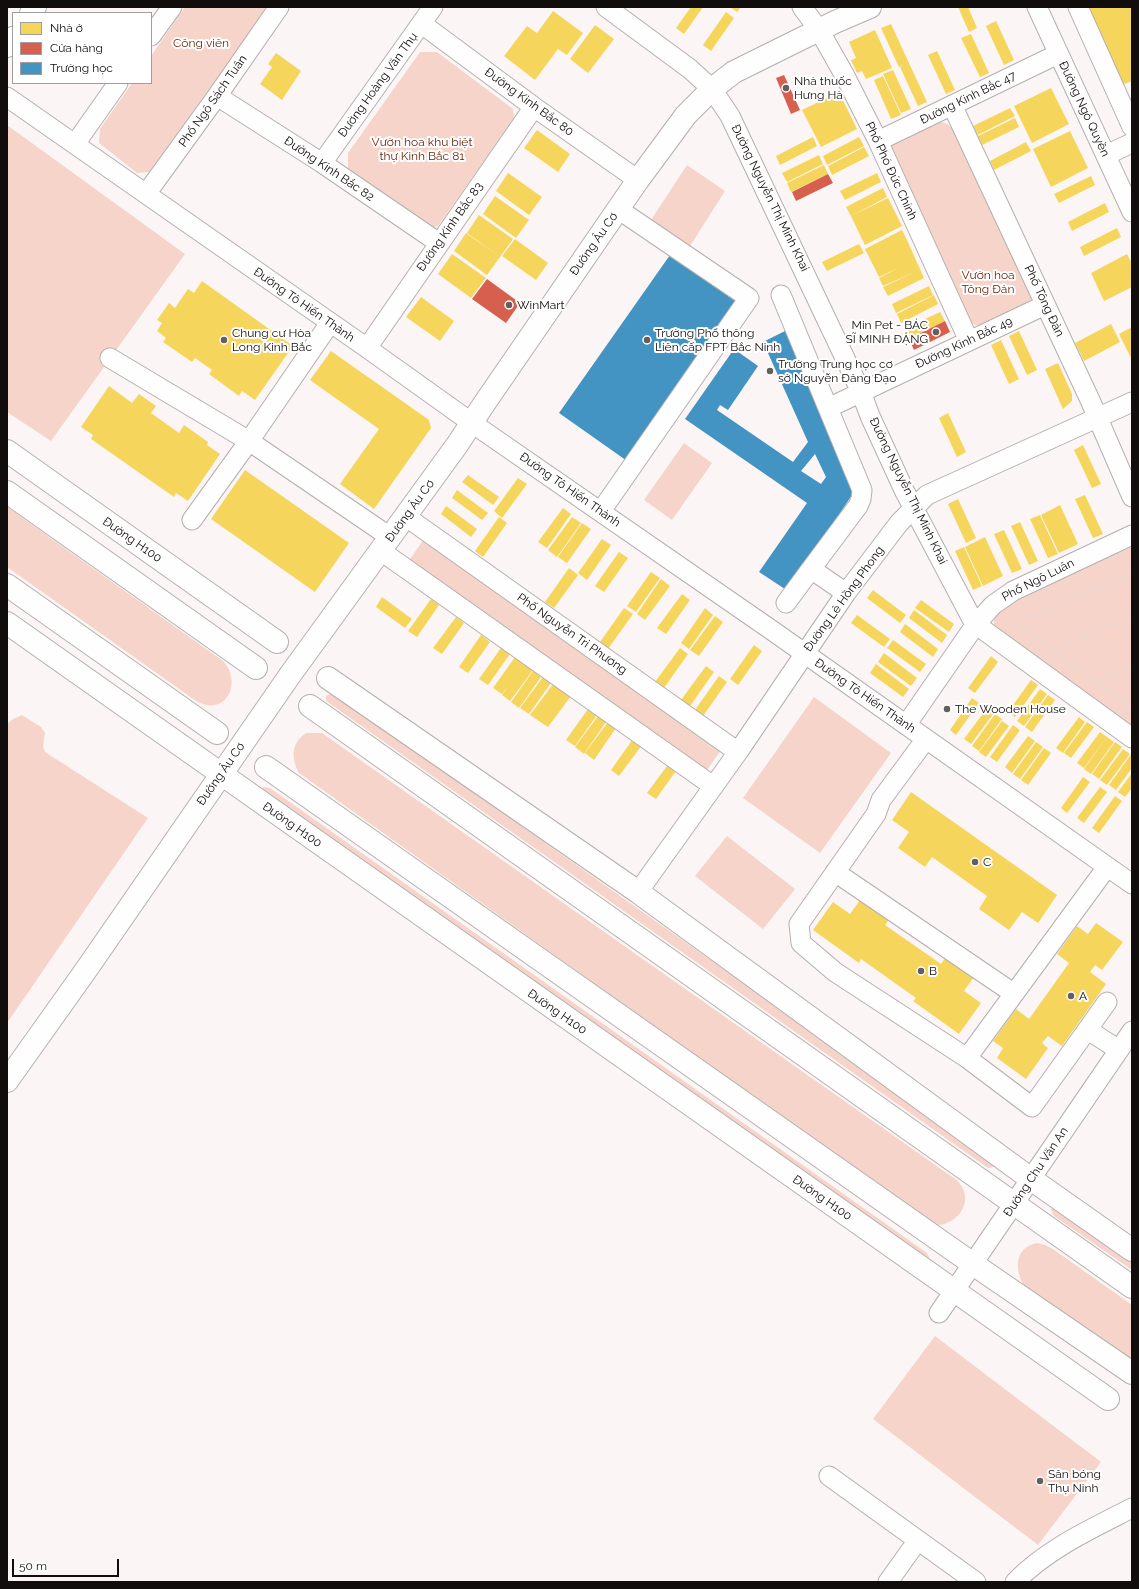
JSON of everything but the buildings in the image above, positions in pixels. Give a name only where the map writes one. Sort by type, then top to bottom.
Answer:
[{"type":"main road","name":"Đường Âu Cơ","points":[[7,1081],[82,976],[290,675],[472,423],[638,180],[686,115],[712,89],[734,72],[819,30],[870,7]]},
{"type":"main road","name":"Đường H100","points":[[7,451],[277,642]]},
{"type":"main road","points":[[7,492],[256,668]]},
{"type":"main road","points":[[7,585],[217,733]]},
{"type":"main road","name":"Đường H100","points":[[7,623],[954,1292],[1108,1399]]},
{"type":"main road","points":[[328,678],[638,892],[1031,1179],[1132,1250]]},
{"type":"main road","points":[[310,706],[1132,1287]]},
{"type":"main road","points":[[266,767],[973,1264],[1132,1373]]},
{"type":"street","points":[[152,35],[172,7]]},
{"type":"street","name":"Phố Ngô Sách Tuân","points":[[146,194],[279,7]]},
{"type":"street","name":"Đường Hoàng Văn Thụ","points":[[322,163],[433,7]]},
{"type":"street","name":"Đường Nguyễn Thị Minh Khai","points":[[606,7],[690,69],[712,89],[730,116],[861,392],[870,416],[913,508],[969,614],[976,624],[1132,738]]},
{"type":"street","name":"Phố Phó Đức Chính","points":[[802,7],[819,30],[845,76],[878,141],[968,341]]},
{"type":"street","name":"Đường Ngô Quyền","points":[[1037,7],[1132,212]]},
{"type":"street","points":[[1078,7],[1132,127]]},
{"type":"street","name":"Đường Kinh Bắc 80","points":[[422,24],[534,107],[638,180]]},
{"type":"street","name":"Đường Kinh Bắc 47","points":[[878,141],[1058,54]]},
{"type":"street","points":[[75,144],[117,84]]},
{"type":"street","name":"Đường Kinh Bắc 82","points":[[217,96],[322,163],[439,243]]},
{"type":"street","name":"Đường Tô Hiến Thành","points":[[7,97],[472,423],[805,653],[1132,884]]},
{"type":"street","name":"Phố Tông Đản","points":[[952,105],[1046,304],[1132,497]]},
{"type":"street","name":"Đường Kinh Bắc 83","points":[[367,348],[534,107]]},
{"type":"street","points":[[1106,155],[1132,143]]},
{"type":"street","points":[[601,512],[749,298],[618,209]]},
{"type":"street","points":[[781,296],[862,490],[861,499],[858,506],[786,603]]},
{"type":"street","name":"Đường Kinh Bắc 49","points":[[828,408],[1046,304]]},
{"type":"street","points":[[192,520],[249,441],[330,323]]},
{"type":"street","points":[[110,358],[249,441],[385,544],[713,786]]},
{"type":"street","name":"Đường Lê Hồng Phong","points":[[638,892],[738,752],[846,593],[899,523],[913,508],[927,495],[1132,402]]},
{"type":"street","name":"Phố Nguyễn Tri Phương","points":[[406,516],[738,752]]},
{"type":"street","name":"Phố Ngô Luân","points":[[906,725],[988,609],[1008,593],[1132,535]]},
{"type":"street","points":[[811,569],[846,593]]},
{"type":"street","points":[[930,742],[881,800],[876,814],[799,924],[801,942],[835,972],[967,1058],[1032,1107],[1107,1002]]},
{"type":"street","points":[[967,1058],[1013,993],[1107,867]]},
{"type":"street","points":[[835,872],[1013,993]]},
{"type":"street","points":[[1088,1030],[1119,1050]]},
{"type":"street","name":"Đường Chu Văn An","points":[[939,1313],[1132,1031]]},
{"type":"street","points":[[829,1476],[976,1582]]},
{"type":"street","points":[[1015,1582],[1028,1568],[1055,1550],[1132,1508]]},
{"type":"street","points":[[888,1582],[918,1540]]},
{"type":"path","points":[[1132,573],[1016,623],[1132,709]]},
{"type":"path","points":[[1053,650],[1132,617]]},
{"type":"path","points":[[1081,689],[1132,667]]},
{"type":"green space","name":"Công viên","points":[[185,7],[268,7],[149,172],[137,173],[99,143],[100,129],[131,84],[152,84],[152,55]]},
{"type":"green space","name":"Vườn hoa khu biệt thự Kinh Bắc 81","points":[[420,52],[437,52],[513,109],[514,118],[438,226],[431,228],[348,168],[348,153]]},
{"type":"green space","name":"Vườn hoa Tông Đản","points":[[938,122],[947,124],[953,130],[1032,294],[1031,301],[1027,308],[981,327],[971,323],[889,152],[890,143]]},
{"type":"green space","points":[[7,125],[185,254],[51,441],[7,412]]},
{"type":"green space","points":[[687,165],[725,191],[690,246],[651,220]]},
{"type":"green space","points":[[684,443],[712,463],[672,520],[644,500]]},
{"type":"green space","points":[[7,507],[223,661],[229,669],[231,687],[228,695],[223,701],[216,705],[207,705],[196,701],[7,567]]},
{"type":"green space","points":[[424,539],[721,750],[705,773],[408,562]]},
{"type":"green space","points":[[1132,547],[1132,729],[994,625],[994,612],[1037,588]]},
{"type":"green space","points":[[331,693],[335,694],[993,1160],[994,1167],[988,1168],[329,703],[326,700],[326,696]]},
{"type":"green space","points":[[814,697],[891,753],[820,853],[743,798]]},
{"type":"green space","points":[[22,715],[41,727],[45,733],[43,746],[45,752],[148,818],[7,1023],[7,724],[13,719]]},
{"type":"green space","points":[[306,733],[322,733],[958,1181],[965,1196],[965,1202],[960,1213],[950,1221],[938,1225],[848,1164],[299,773],[296,767],[294,751],[297,741]]},
{"type":"green space","points":[[263,787],[270,788],[927,1253],[929,1257],[928,1260],[261,790]]},
{"type":"green space","points":[[727,836],[795,889],[763,929],[695,876]]},
{"type":"green space","points":[[1052,1207],[1132,1258],[1132,1270],[1054,1216],[1051,1210]]},
{"type":"green space","points":[[1037,1243],[1053,1249],[1132,1305],[1132,1363],[1025,1287],[1019,1274],[1018,1260],[1024,1249],[1029,1245]]},
{"type":"green space","points":[[935,1336],[1101,1462],[1038,1545],[873,1419]]},
{"type":"place","name":"Nhà thuốc Hưng Hà","points":[[786,88]]},
{"type":"place","name":"WinMart","points":[[509,305]]},
{"type":"place","name":"Min Pet - BÁC SĨ MINH ĐẶNG","points":[[936,332]]},
{"type":"place","name":"Chung cư Hòa Long Kinh Bắc","points":[[224,340]]},
{"type":"place","name":"Trường Phổ thông Liên cấp FPT Bắc Ninh","points":[[647,340]]},
{"type":"place","name":"Trường Trung học cơ sở Nguyễn Đăng Đạo","points":[[770,371]]},
{"type":"place","name":"The Wooden House","points":[[947,709]]},
{"type":"place","name":"C","points":[[975,862]]},
{"type":"place","name":"B","points":[[921,971]]},
{"type":"place","name":"A","points":[[1071,996]]},
{"type":"place","name":"Sân bóng Thụ Ninh","points":[[1040,1481]]}]
